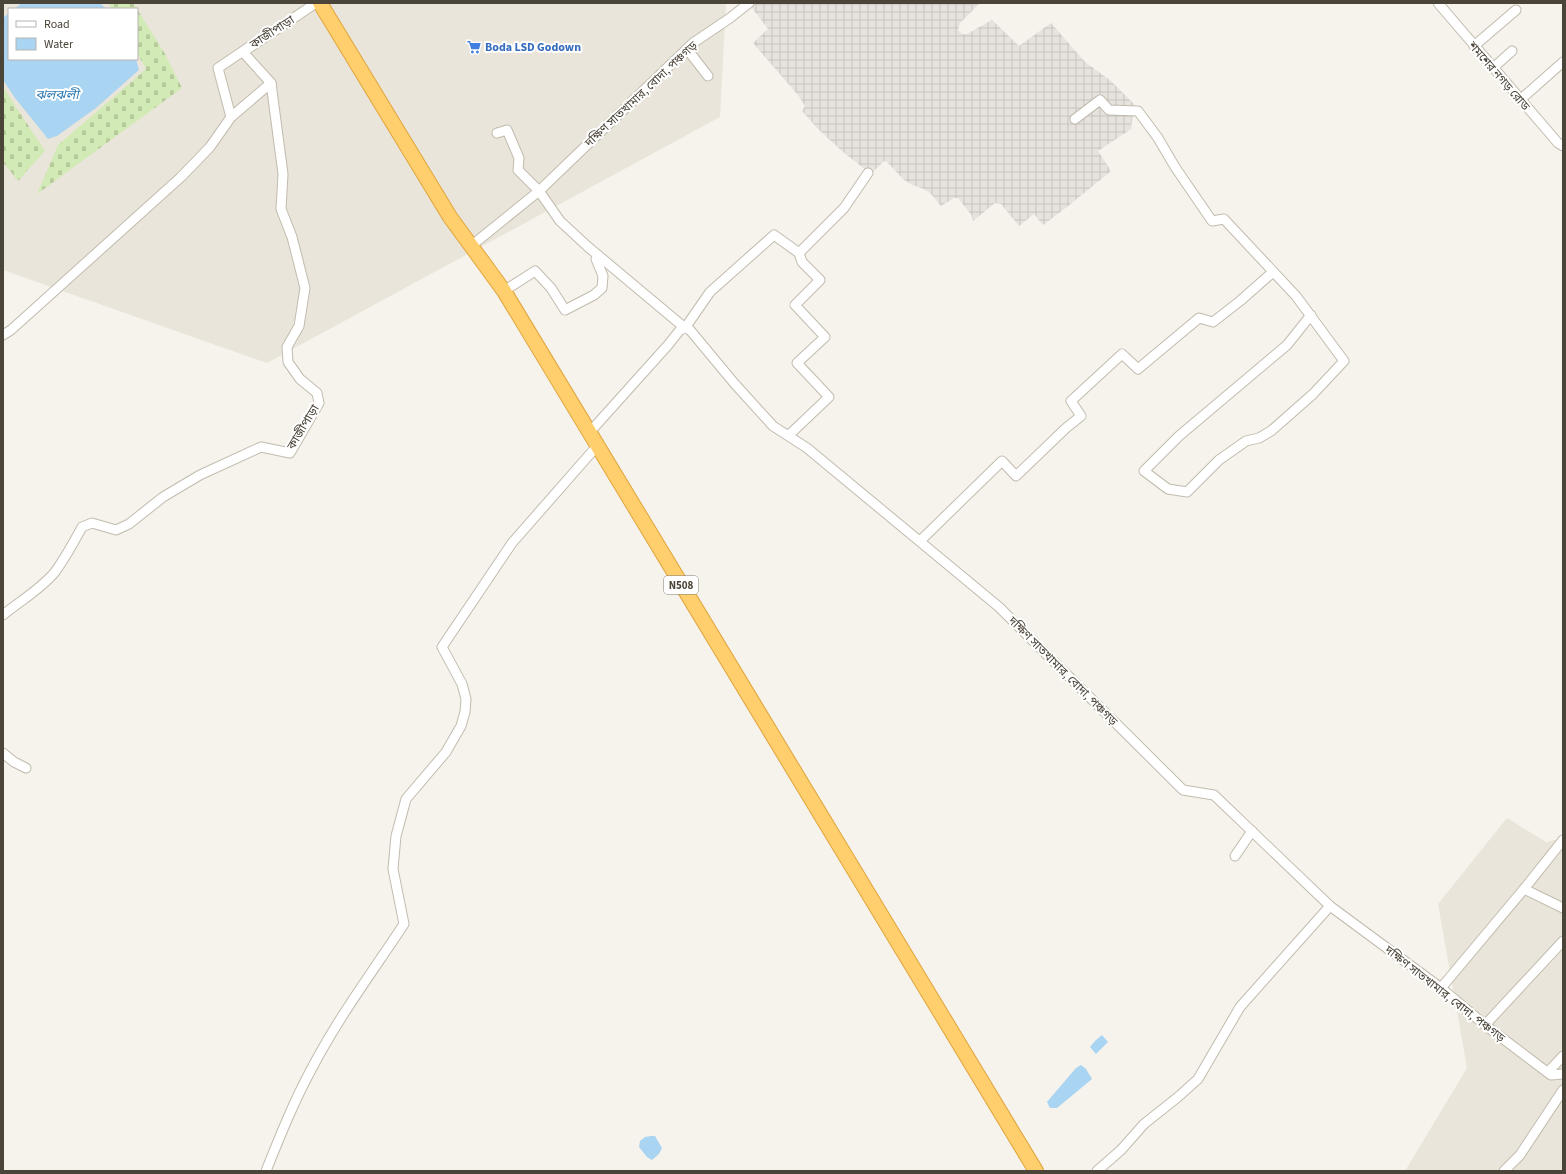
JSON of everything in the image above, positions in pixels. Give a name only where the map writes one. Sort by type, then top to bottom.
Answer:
[{"type":"highway","name":"N508","points":[[320,3],[450,217],[504,291],[1036,1171]]},
{"type":"street","name":"কাজীপাড়া","points":[[3,615],[31,594],[54,572],[74,543],[82,527],[92,524],[116,530],[129,524],[163,497],[200,475],[261,447],[290,453],[319,403],[316,393],[300,379],[288,362],[286,347],[299,326],[305,288],[292,237],[281,209],[283,174],[271,83],[242,52],[316,3]]},
{"type":"street","name":"দক্ষিণ সাতখামার, বোদা, পঞ্চগড়","points":[[471,246],[539,191],[693,43],[730,18],[748,3]]},
{"type":"street","name":"শমশের নগড় রোড","points":[[1438,3],[1520,100],[1558,143],[1563,146]]},
{"type":"street","points":[[1474,46],[1516,10]]},
{"type":"street","points":[[231,117],[218,68],[255,43]]},
{"type":"street","points":[[687,49],[708,76]]},
{"type":"street","points":[[1493,68],[1512,51]]},
{"type":"street","points":[[1520,100],[1563,62]]},
{"type":"street","points":[[3,335],[21,321],[181,177],[210,147],[231,117],[271,83]]},
{"type":"street","points":[[1075,119],[1100,100],[1109,110],[1138,111],[1158,138],[1175,167],[1212,221],[1224,219],[1296,296],[1344,360],[1313,394],[1271,431],[1259,438],[1246,441],[1219,460],[1187,492],[1168,489],[1144,472],[1179,436],[1287,345],[1310,315]]},
{"type":"street","name":"দক্ষিণ সাতখামার, বোদা, পঞ্চগড়","points":[[497,133],[507,130],[519,158],[518,170],[539,191],[560,221],[587,246],[685,328],[690,330],[734,384],[773,426],[807,448],[999,607],[1183,790],[1214,795],[1330,906],[1441,988],[1485,1026],[1551,1075],[1563,1074]]},
{"type":"street","points":[[799,253],[844,208],[868,173]]},
{"type":"street","points":[[589,433],[680,330],[685,328],[710,292],[774,235],[799,253],[802,262],[820,280],[795,305],[825,337],[797,363],[829,397],[789,435]]},
{"type":"street","points":[[504,291],[535,271],[551,288],[565,310],[594,295],[602,288],[603,276],[596,259]]},
{"type":"street","points":[[920,541],[1002,461],[1016,476],[1066,428],[1081,416],[1071,401],[1122,354],[1138,369],[1199,318],[1213,322],[1273,272]]},
{"type":"street","points":[[266,1171],[286,1121],[312,1067],[342,1018],[404,924],[393,868],[396,836],[406,799],[446,752],[461,726],[465,712],[466,699],[462,684],[442,647],[512,543],[597,446]]},
{"type":"street","points":[[3,753],[14,762],[26,768]]},
{"type":"street","points":[[1235,856],[1252,831]]},
{"type":"street","points":[[1441,988],[1563,840]]},
{"type":"street","points":[[1524,889],[1563,908]]},
{"type":"street","points":[[1097,1171],[1121,1150],[1144,1124],[1198,1079],[1240,1007],[1330,906]]},
{"type":"street","points":[[1485,1026],[1563,941]]},
{"type":"street","points":[[1548,1072],[1563,1056]]},
{"type":"street","points":[[1504,1171],[1520,1155],[1563,1090]]},
{"type":"shaded area","points":[[3,3],[726,3],[720,117],[267,363],[3,270]]},
{"type":"shaded area","points":[[752,3],[980,3],[960,23],[958,30],[962,34],[967,34],[992,20],[1019,46],[1051,23],[1085,62],[1111,81],[1134,104],[1131,129],[1098,151],[1111,171],[1043,225],[1034,214],[1019,226],[1001,204],[995,203],[973,221],[972,216],[958,198],[954,198],[941,206],[931,194],[903,179],[887,162],[884,161],[871,174],[843,152],[818,129],[802,111],[805,106],[798,95],[753,43],[768,29],[750,5]]},
{"type":"shaded area","points":[[1507,818],[1546,842],[1563,838],[1563,1171],[1405,1171],[1467,1068],[1438,904]]},
{"type":"green space","points":[[108,3],[133,3],[136,8],[111,8]]},
{"type":"green space","points":[[138,11],[165,54],[182,88],[37,194],[58,145],[146,69],[138,55]]},
{"type":"green space","points":[[3,87],[45,151],[18,181],[3,162]]},
{"type":"water","points":[[22,3],[100,3],[105,8],[15,8]]},
{"type":"water","name":"ঝলঝলী","points":[[8,14],[8,60],[136,60],[139,70],[96,108],[57,136],[48,139],[15,98],[3,80],[3,18]]},
{"type":"water","points":[[1102,1035],[1108,1042],[1096,1054],[1090,1047]]},
{"type":"water","points":[[1081,1065],[1086,1069],[1092,1079],[1057,1108],[1050,1108],[1047,1102],[1076,1068]]},
{"type":"water","points":[[655,1136],[662,1148],[659,1154],[652,1160],[647,1157],[639,1147],[640,1141],[645,1137]]},
{"type":"place","name":"Boda LSD Godown","points":[[474,47]]}]
